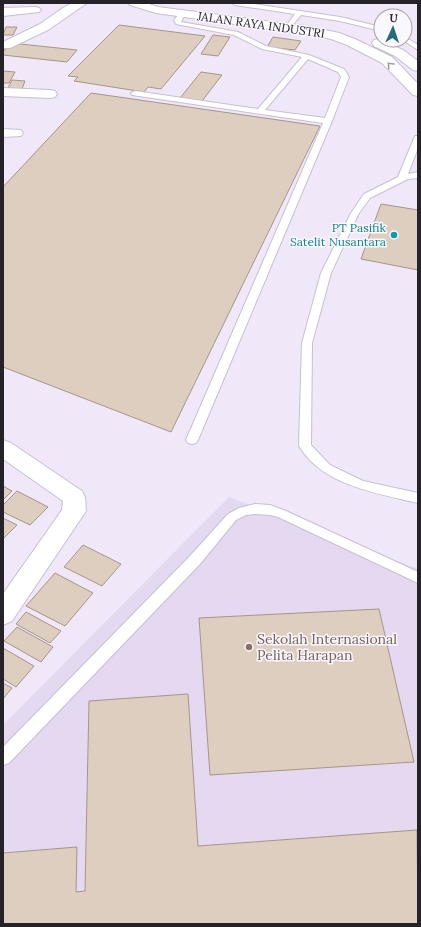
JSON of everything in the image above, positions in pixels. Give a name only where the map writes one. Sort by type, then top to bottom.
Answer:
[{"type":"street","points":[[6,45],[44,27],[67,10],[81,3]]},
{"type":"street","name":"JALAN RAYA INDUSTRI","points":[[134,3],[156,10],[182,14],[294,20],[371,51],[387,60],[418,92]]},
{"type":"street","name":"JALAN RAYA INDUSTRI","points":[[168,3],[294,20],[346,31],[373,41]]},
{"type":"street","points":[[3,12],[35,10]]},
{"type":"street","name":"JALAN RAYA INDUSTRI","points":[[389,48],[418,67]]},
{"type":"street","points":[[3,92],[50,94]]},
{"type":"street","points":[[3,448],[74,497],[74,511],[3,614]]},
{"type":"lane","points":[[235,3],[294,20],[340,19],[373,27]]},
{"type":"lane","points":[[182,14],[177,20],[178,23],[236,33],[264,48],[307,56],[341,71],[346,77],[192,440]]},
{"type":"lane","points":[[260,111],[307,56]]},
{"type":"lane","points":[[135,93],[328,121]]},
{"type":"lane","points":[[402,178],[418,138]]},
{"type":"lane","points":[[418,175],[402,178],[367,196],[355,213],[326,273],[307,343],[305,446],[326,468],[360,485],[418,498]]},
{"type":"lane","points":[[3,758],[195,560],[232,517],[243,511],[255,509],[270,510],[282,514],[418,578]]},
{"type":"shaded area","name":"Sekolah Internasional Pelita Harapan","points":[[229,497],[418,569],[418,924],[3,924],[3,725]]},
{"type":"building","points":[[119,25],[205,36],[161,89],[148,87],[144,92],[74,81],[78,77],[68,76]]},
{"type":"building","points":[[6,27],[17,27],[13,35],[3,35]]},
{"type":"building","points":[[213,35],[230,37],[218,56],[201,54]]},
{"type":"building","points":[[273,37],[301,41],[295,50],[267,47]]},
{"type":"building","points":[[11,43],[77,50],[67,62],[3,55],[3,52]]},
{"type":"building","points":[[3,71],[15,72],[9,83],[3,83]]},
{"type":"building","points":[[201,72],[222,75],[202,101],[180,98]]},
{"type":"building","points":[[12,80],[25,81],[22,89],[8,88]]},
{"type":"building","points":[[91,93],[320,126],[171,432],[3,367],[3,187]]},
{"type":"building","name":"PT Pasifik Satelit Nusantara","points":[[381,204],[418,210],[418,270],[361,259]]},
{"type":"building","points":[[3,486],[12,491],[3,500]]},
{"type":"building","points":[[17,491],[48,507],[30,525],[3,512],[3,505]]},
{"type":"building","points":[[3,518],[17,525],[3,539]]},
{"type":"building","points":[[83,545],[121,564],[102,586],[64,567]]},
{"type":"building","points":[[55,573],[93,593],[65,626],[26,606]]},
{"type":"building","points":[[379,609],[414,762],[210,775],[199,618]]},
{"type":"building","points":[[26,612],[61,631],[50,643],[16,624]]},
{"type":"building","points":[[17,627],[53,647],[41,662],[4,641]]},
{"type":"building","points":[[3,648],[34,666],[16,687],[3,679]]},
{"type":"building","points":[[3,683],[12,688],[3,699]]},
{"type":"building","points":[[188,694],[198,846],[417,830],[418,924],[3,924],[3,853],[77,847],[76,892],[85,891],[89,701]]},
{"type":"place","name":"PT Pasifik Satelit Nusantara","points":[[394,235]]},
{"type":"place","name":"Sekolah Internasional Pelita Harapan","points":[[249,647]]}]
